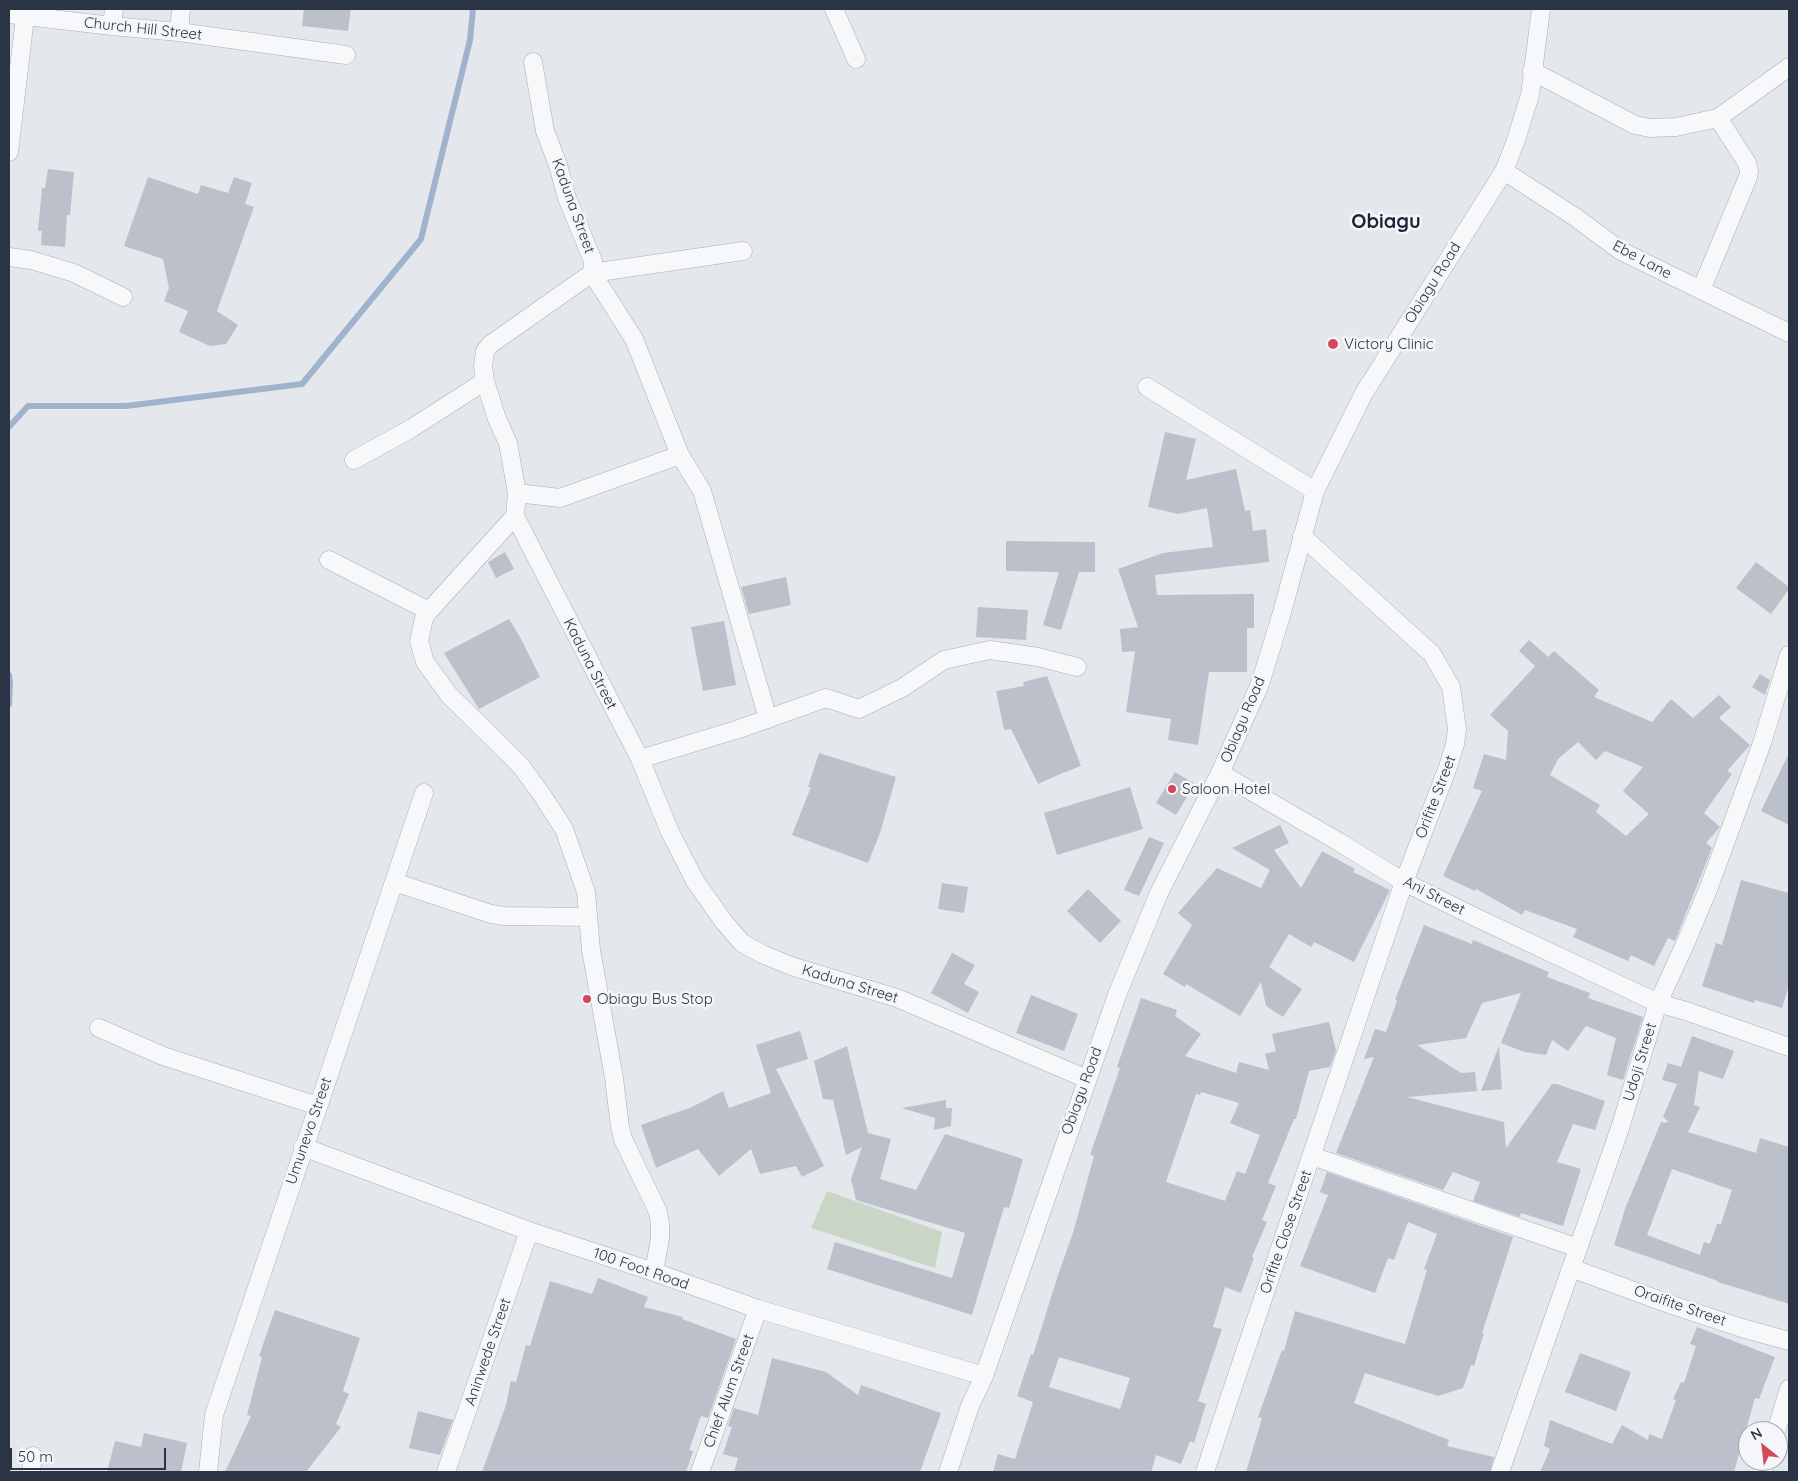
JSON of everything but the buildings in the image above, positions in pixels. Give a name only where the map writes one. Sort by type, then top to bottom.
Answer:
[{"type":"street","points":[[112,26],[114,9]]},
{"type":"street","points":[[179,32],[181,9]]},
{"type":"street","points":[[834,9],[856,60]]},
{"type":"street","name":"Obiagu Road","points":[[948,1472],[970,1406],[984,1376],[1116,995],[1160,893],[1220,773],[1260,684],[1281,616],[1315,491],[1364,393],[1504,171],[1530,96],[1541,9]]},
{"type":"street","points":[[9,152],[20,13]]},
{"type":"street","name":"Church Hill Street","points":[[20,13],[112,26],[179,32],[346,56]]},
{"type":"street","name":"Kaduna Street","points":[[533,62],[545,131],[568,198],[593,261],[592,273],[492,344],[485,351],[482,366],[497,418],[508,443],[517,493],[515,516],[640,759],[670,832],[695,881],[724,922],[742,943],[762,954],[791,966],[897,998],[1087,1079]]},
{"type":"street","points":[[1532,71],[1635,125],[1650,128],[1676,127],[1718,118],[1789,68]]},
{"type":"street","points":[[1701,290],[1749,171],[1747,163],[1718,118]]},
{"type":"street","name":"Ebe Lane","points":[[1504,171],[1575,217],[1621,251],[1789,333]]},
{"type":"street","points":[[743,251],[592,273],[634,339],[680,455],[702,491],[768,719]]},
{"type":"street","points":[[9,257],[31,260],[74,273],[123,297]]},
{"type":"street","points":[[354,460],[412,428],[485,381]]},
{"type":"street","points":[[1147,387],[1315,491]]},
{"type":"street","points":[[517,493],[560,498],[680,455]]},
{"type":"street","points":[[515,516],[429,611],[424,618],[419,642],[426,662],[449,695],[520,765],[564,829],[586,892],[591,950],[614,1078],[620,1127],[658,1212],[660,1238],[654,1272]]},
{"type":"street","name":"Orifite Street","points":[[1302,536],[1432,654],[1452,687],[1457,729],[1455,744],[1366,992]]},
{"type":"street","points":[[329,560],[429,611]]},
{"type":"street","points":[[640,759],[768,719],[826,698],[859,710],[902,688],[944,660],[990,650],[1038,657],[1077,667]]},
{"type":"street","name":"Udoji Street","points":[[1500,1472],[1620,1128],[1658,1003],[1709,887],[1762,743],[1784,695],[1789,655]]},
{"type":"street","name":"Ani Street","points":[[1220,773],[1404,882],[1658,1003],[1789,1047]]},
{"type":"street","name":"Umunevo Street","points":[[208,1472],[214,1415],[424,793]]},
{"type":"street","points":[[394,882],[491,914],[505,916],[587,917]]},
{"type":"street","name":"Orifite Close Street","points":[[1206,1472],[1228,1399],[1312,1156],[1366,992]]},
{"type":"street","points":[[98,1028],[163,1056],[318,1106]]},
{"type":"street","name":"100 Foot Road","points":[[304,1147],[529,1232],[654,1272],[758,1309],[984,1376]]},
{"type":"street","points":[[1312,1156],[1578,1248]]},
{"type":"street","name":"Aninwede Street","points":[[446,1472],[529,1232]]},
{"type":"street","name":"Oraifite Street","points":[[1571,1268],[1681,1308],[1789,1341]]},
{"type":"street","name":"Chief Alum Street","points":[[700,1472],[758,1309]]},
{"type":"street","points":[[1779,1421],[1789,1389]]},
{"type":"green space","points":[[827,1191],[942,1232],[935,1268],[811,1228]]},
{"type":"waterway","points":[[9,427],[28,406],[126,406],[302,384],[421,239],[470,40],[473,9]]},
{"type":"waterway","points":[[9,675],[9,704]]},
{"type":"place","name":"Victory Clinic","points":[[1333,344]]},
{"type":"place","name":"Saloon Hotel","points":[[1172,789]]},
{"type":"place","name":"Obiagu Bus Stop","points":[[587,999]]},
{"type":"district","name":"Obiagu","points":[[1386,222]]}]
